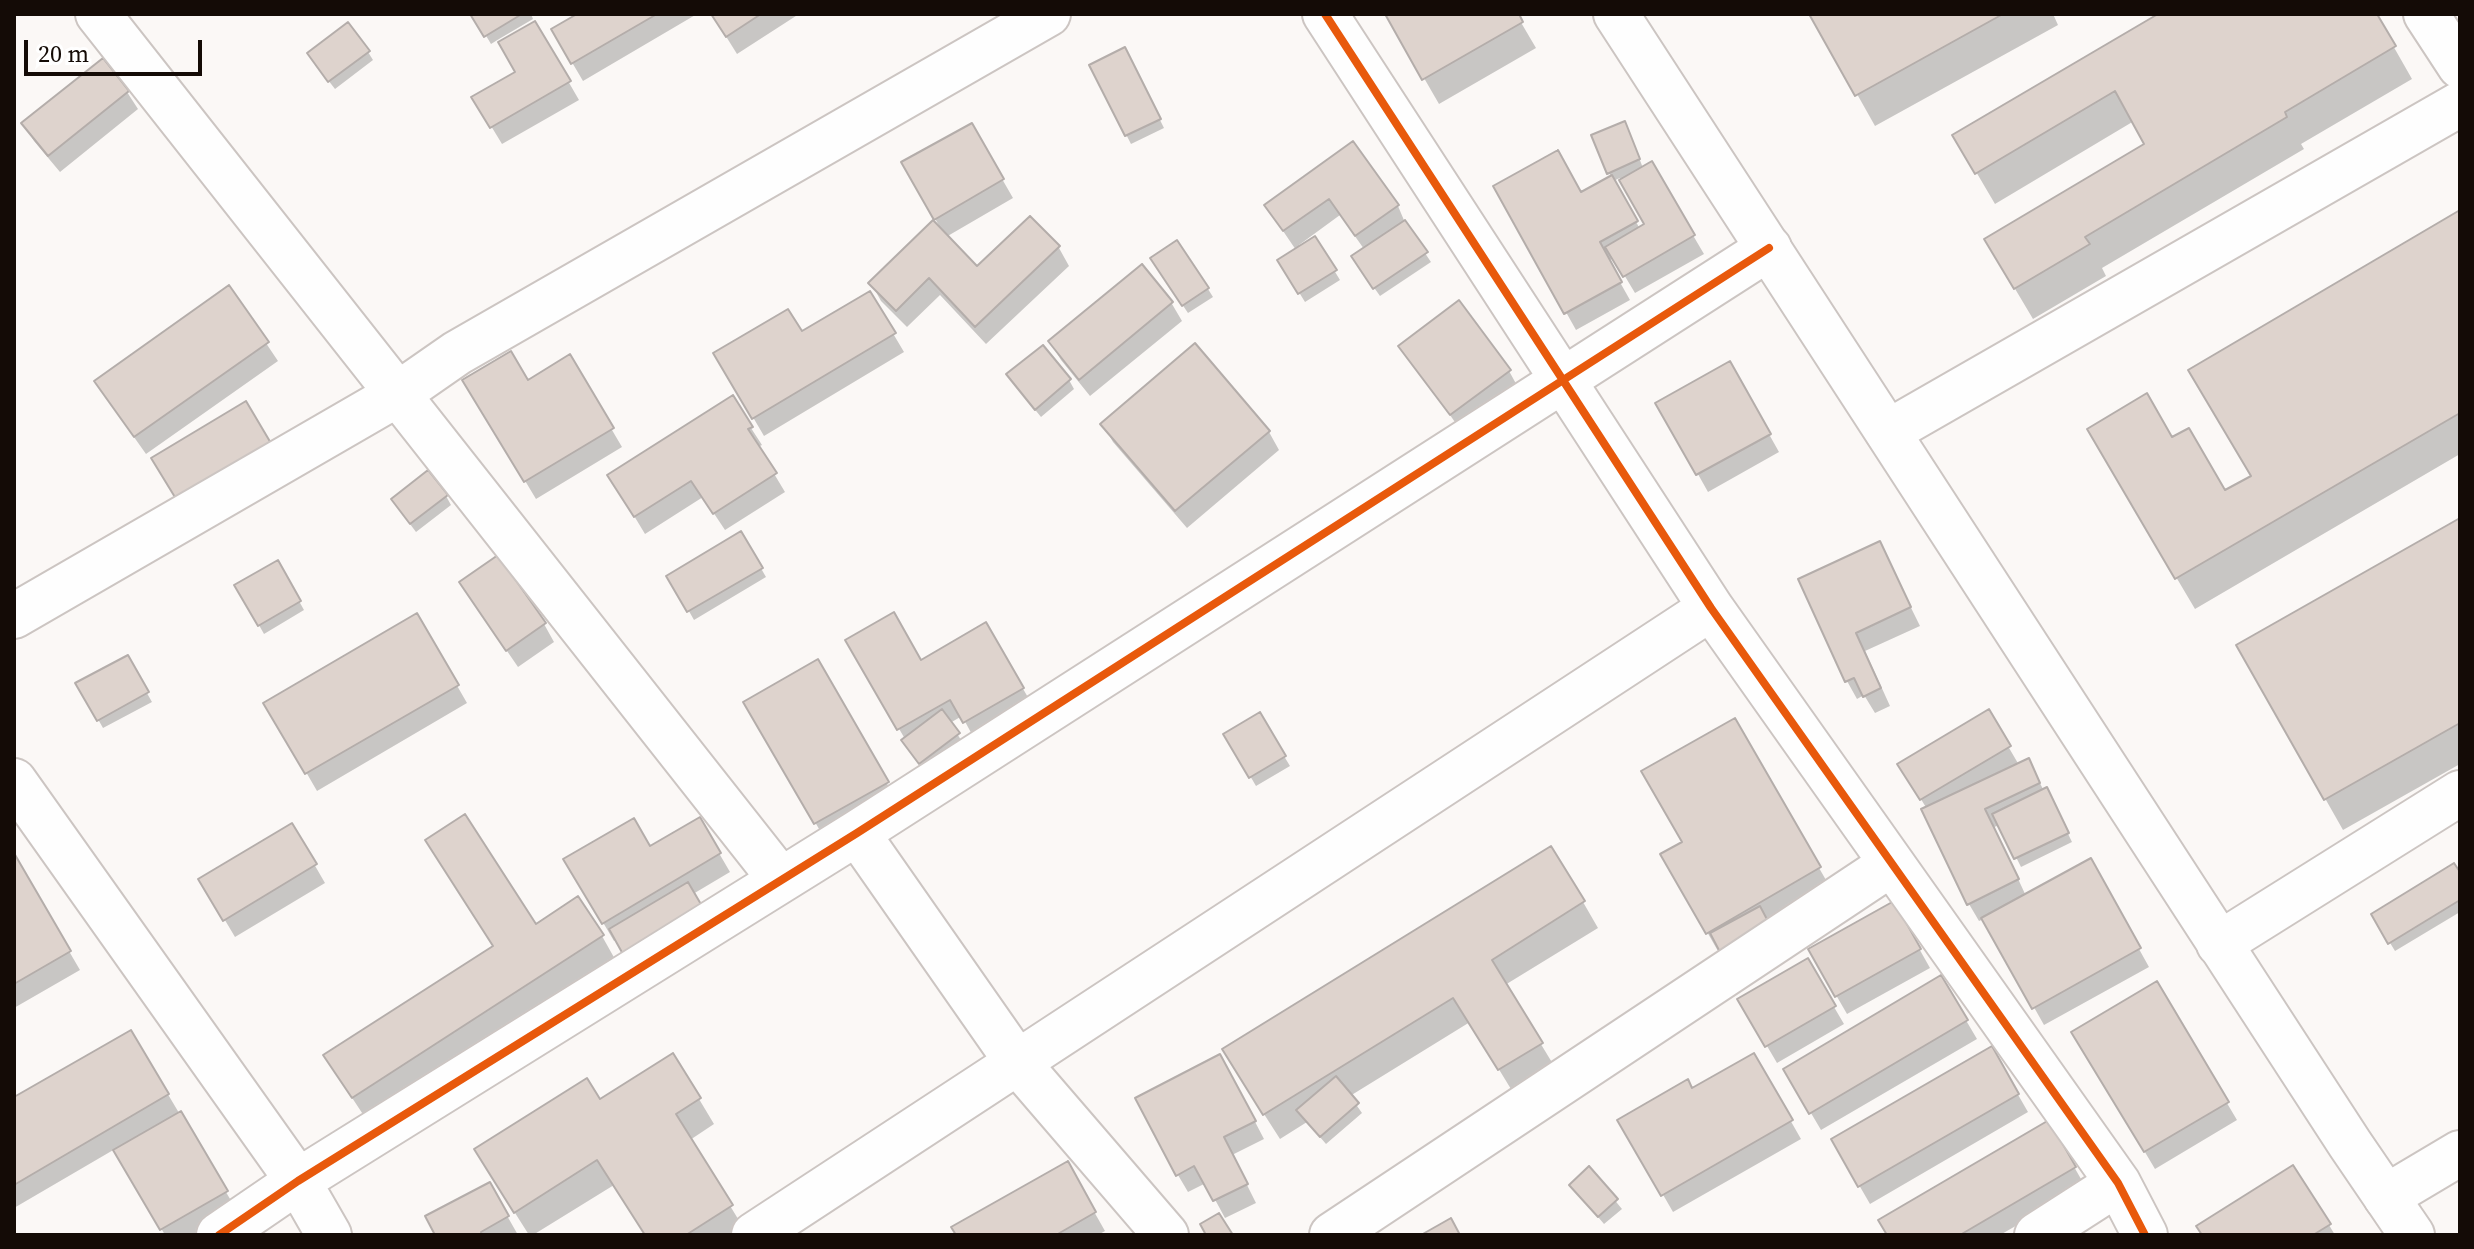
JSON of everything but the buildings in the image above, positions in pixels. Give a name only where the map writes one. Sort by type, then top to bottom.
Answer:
[{"type":"street","points":[[98,14],[781,880]]},
{"type":"street","points":[[14,616],[398,394],[457,353],[1048,14]]},
{"type":"street","points":[[1325,14],[1711,608],[2118,1183],[2145,1235]]},
{"type":"street","points":[[1616,14],[2219,944],[2412,1235]]},
{"type":"street","points":[[2426,14],[2460,66]]},
{"type":"street","points":[[1888,432],[2460,104]]},
{"type":"street","points":[[219,1235],[298,1181],[857,833],[1769,248]]},
{"type":"street","points":[[754,1235],[1711,608]]},
{"type":"street","points":[[14,781],[298,1181],[329,1235]]},
{"type":"street","points":[[2219,944],[2460,793]]},
{"type":"street","points":[[857,833],[1017,1062],[1166,1235]]},
{"type":"street","points":[[1332,1235],[1891,864]]},
{"type":"street","points":[[2386,1197],[2460,1153]]},
{"type":"street","points":[[2037,1235],[2118,1183]]},
{"type":"cycle path","points":[[1325,14],[1711,608],[2118,1183],[2145,1235]]},
{"type":"cycle path","points":[[219,1235],[298,1181],[857,833],[1769,248]]}]
